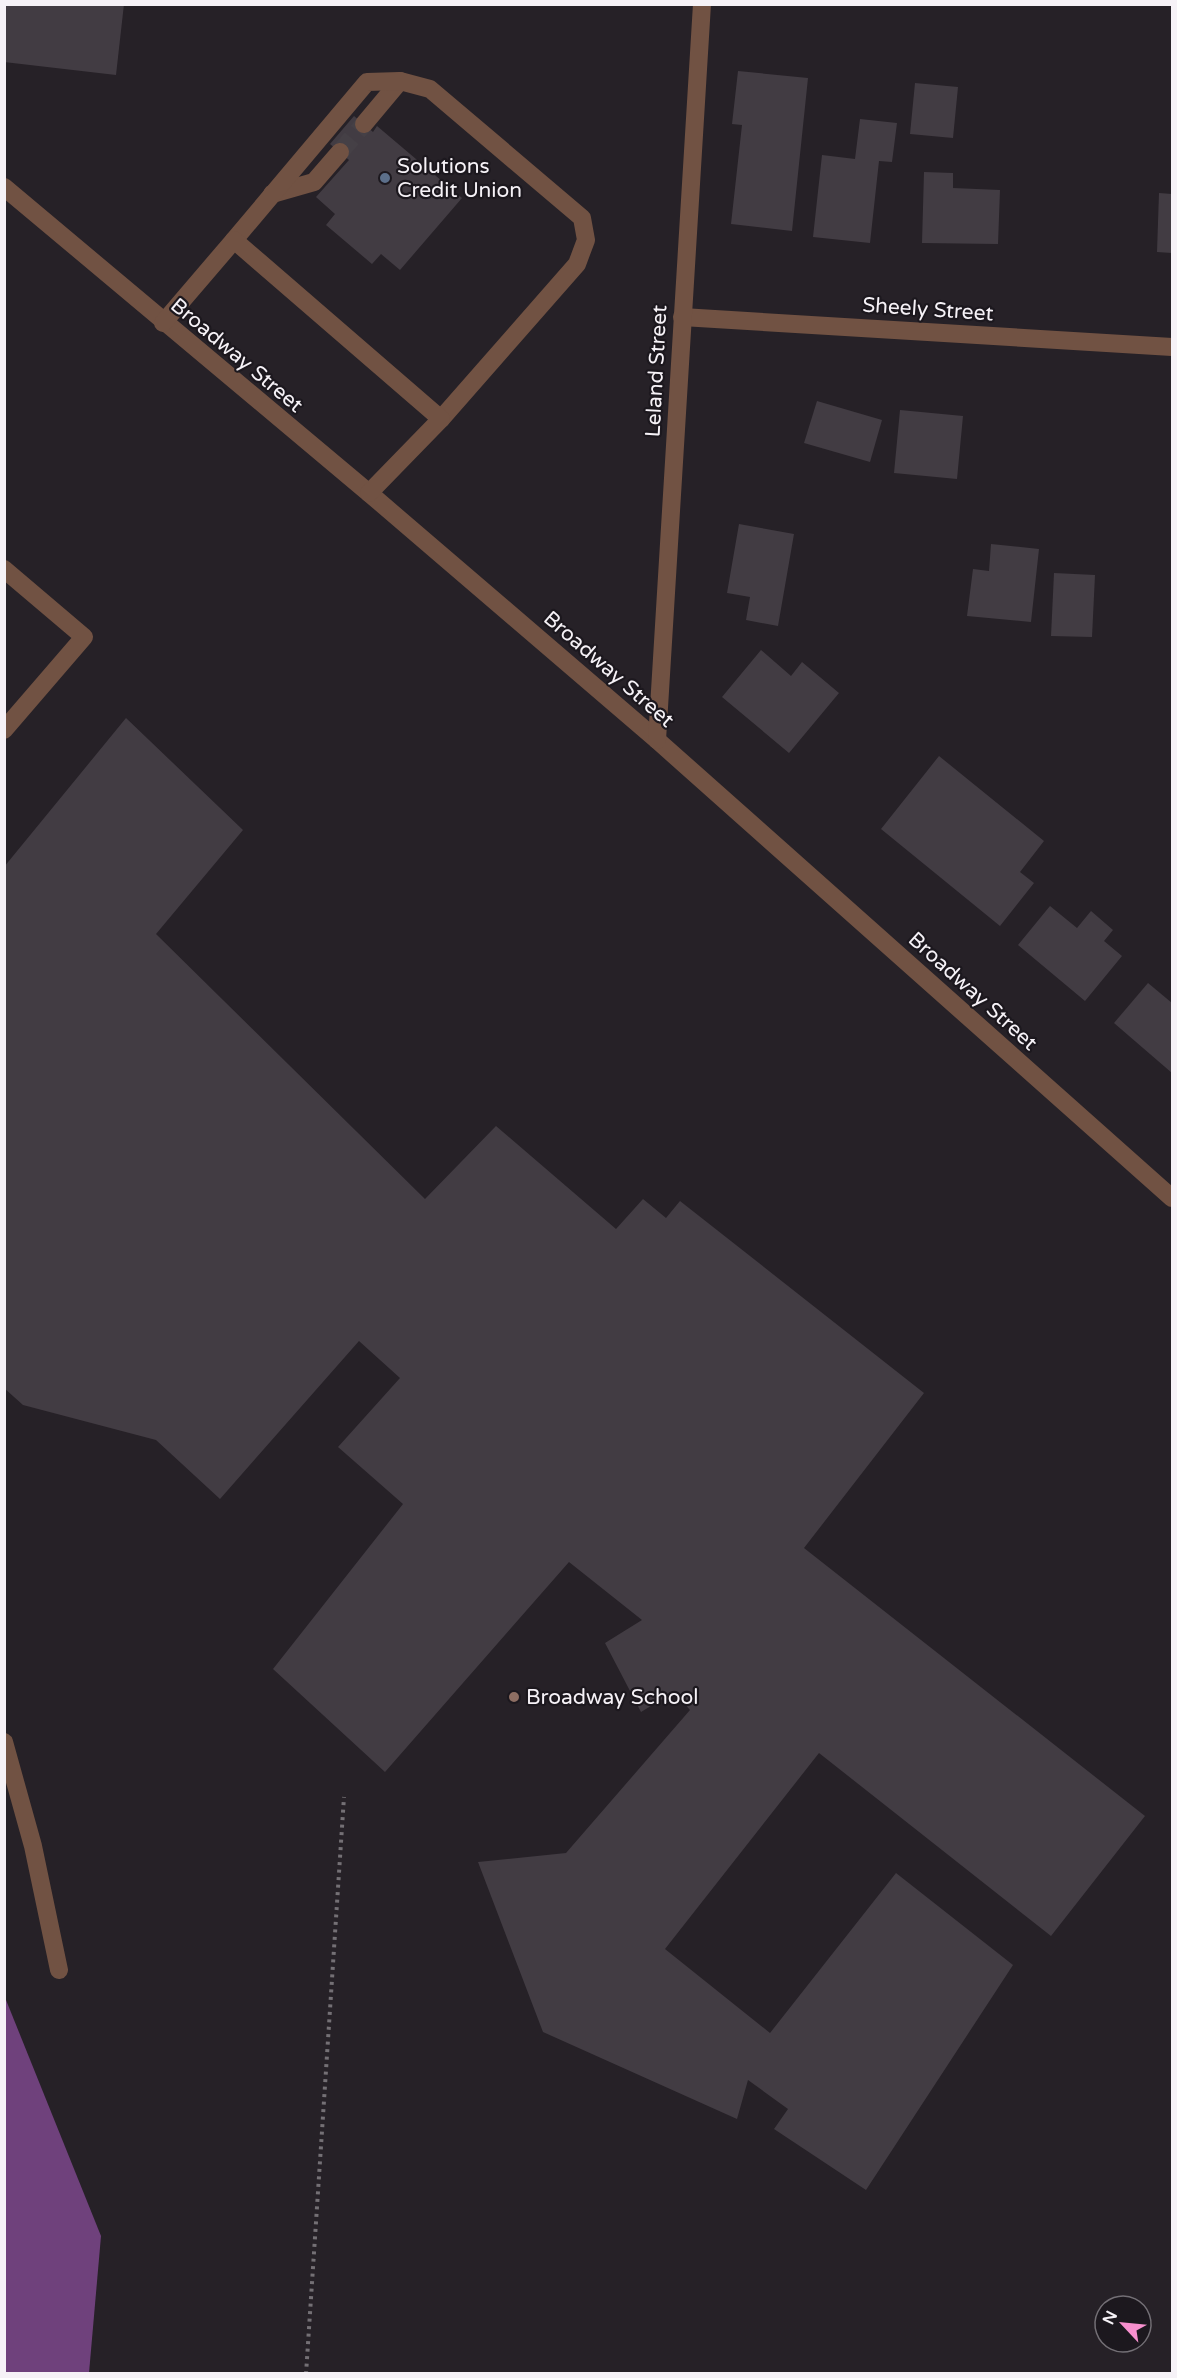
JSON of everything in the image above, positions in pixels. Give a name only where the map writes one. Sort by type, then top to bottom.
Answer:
[{"type":"street","name":"Leland Street","points":[[657,740],[702,4]]},
{"type":"street","points":[[364,124],[400,81]]},
{"type":"street","points":[[163,323],[367,82],[400,81],[430,89],[582,218],[586,240],[578,264],[441,419],[369,494]]},
{"type":"street","points":[[272,194],[314,182],[340,152]]},
{"type":"street","name":"Broadway Street","points":[[8,197],[369,494],[657,740],[1173,1198]]},
{"type":"street","points":[[234,240],[441,419]]},
{"type":"street","name":"Sheely Street","points":[[682,317],[1173,347]]},
{"type":"street","points":[[4,569],[84,637],[4,730]]},
{"type":"street","points":[[4,1742],[33,1846],[59,1970]]},
{"type":"path","points":[[306,2373],[344,1797]]},
{"type":"shaded area","points":[[4,1995],[101,2236],[89,2373],[5,2373]]},
{"type":"building","points":[[4,4],[124,4],[116,75],[4,62]]},
{"type":"building","points":[[738,71],[808,78],[792,231],[731,224],[742,125],[732,124]]},
{"type":"building","points":[[915,83],[958,87],[953,138],[910,134]]},
{"type":"building","name":"Solutions Credit Union","points":[[354,116],[373,132],[377,126],[462,198],[400,270],[381,254],[372,264],[326,225],[335,214],[316,197],[349,160],[330,144]]},
{"type":"building","points":[[860,119],[897,123],[892,162],[879,161],[870,243],[813,237],[822,155],[855,159]]},
{"type":"building","points":[[924,172],[953,173],[953,188],[1000,190],[998,244],[922,243]]},
{"type":"building","points":[[1159,193],[1172,194],[1172,253],[1157,252]]},
{"type":"building","points":[[817,401],[882,420],[870,462],[804,443]]},
{"type":"building","points":[[900,410],[963,416],[957,479],[894,473]]},
{"type":"building","points":[[739,524],[794,534],[778,626],[746,620],[750,597],[727,593]]},
{"type":"building","points":[[991,544],[1039,549],[1031,622],[967,616],[973,569],[989,571]]},
{"type":"building","points":[[1054,573],[1095,575],[1092,637],[1051,636]]},
{"type":"building","points":[[761,650],[791,676],[802,662],[839,693],[789,753],[722,697]]},
{"type":"building","points":[[126,718],[243,830],[156,934],[425,1199],[496,1126],[616,1229],[643,1199],[666,1218],[680,1201],[924,1393],[804,1548],[1145,1816],[1051,1936],[819,1753],[665,1949],[770,2033],[896,1873],[1013,1965],[866,2190],[774,2129],[788,2109],[748,2080],[737,2119],[543,2032],[478,1862],[566,1853],[690,1710],[674,1692],[641,1712],[605,1643],[642,1620],[569,1562],[385,1772],[273,1669],[403,1504],[338,1447],[400,1378],[359,1341],[220,1499],[156,1440],[23,1405],[4,1388],[4,867]]},
{"type":"building","points":[[939,756],[1044,841],[1020,872],[1034,883],[1000,926],[881,829]]},
{"type":"building","points":[[1050,906],[1077,928],[1091,911],[1113,930],[1104,941],[1122,956],[1085,1001],[1018,945]]},
{"type":"building","points":[[1148,983],[1172,1003],[1172,1073],[1114,1023]]},
{"type":"tunnel","points":[[340,152],[364,124]]},
{"type":"place","name":"Solutions Credit Union","points":[[385,178]]},
{"type":"place","name":"Broadway School","points":[[514,1697]]}]
